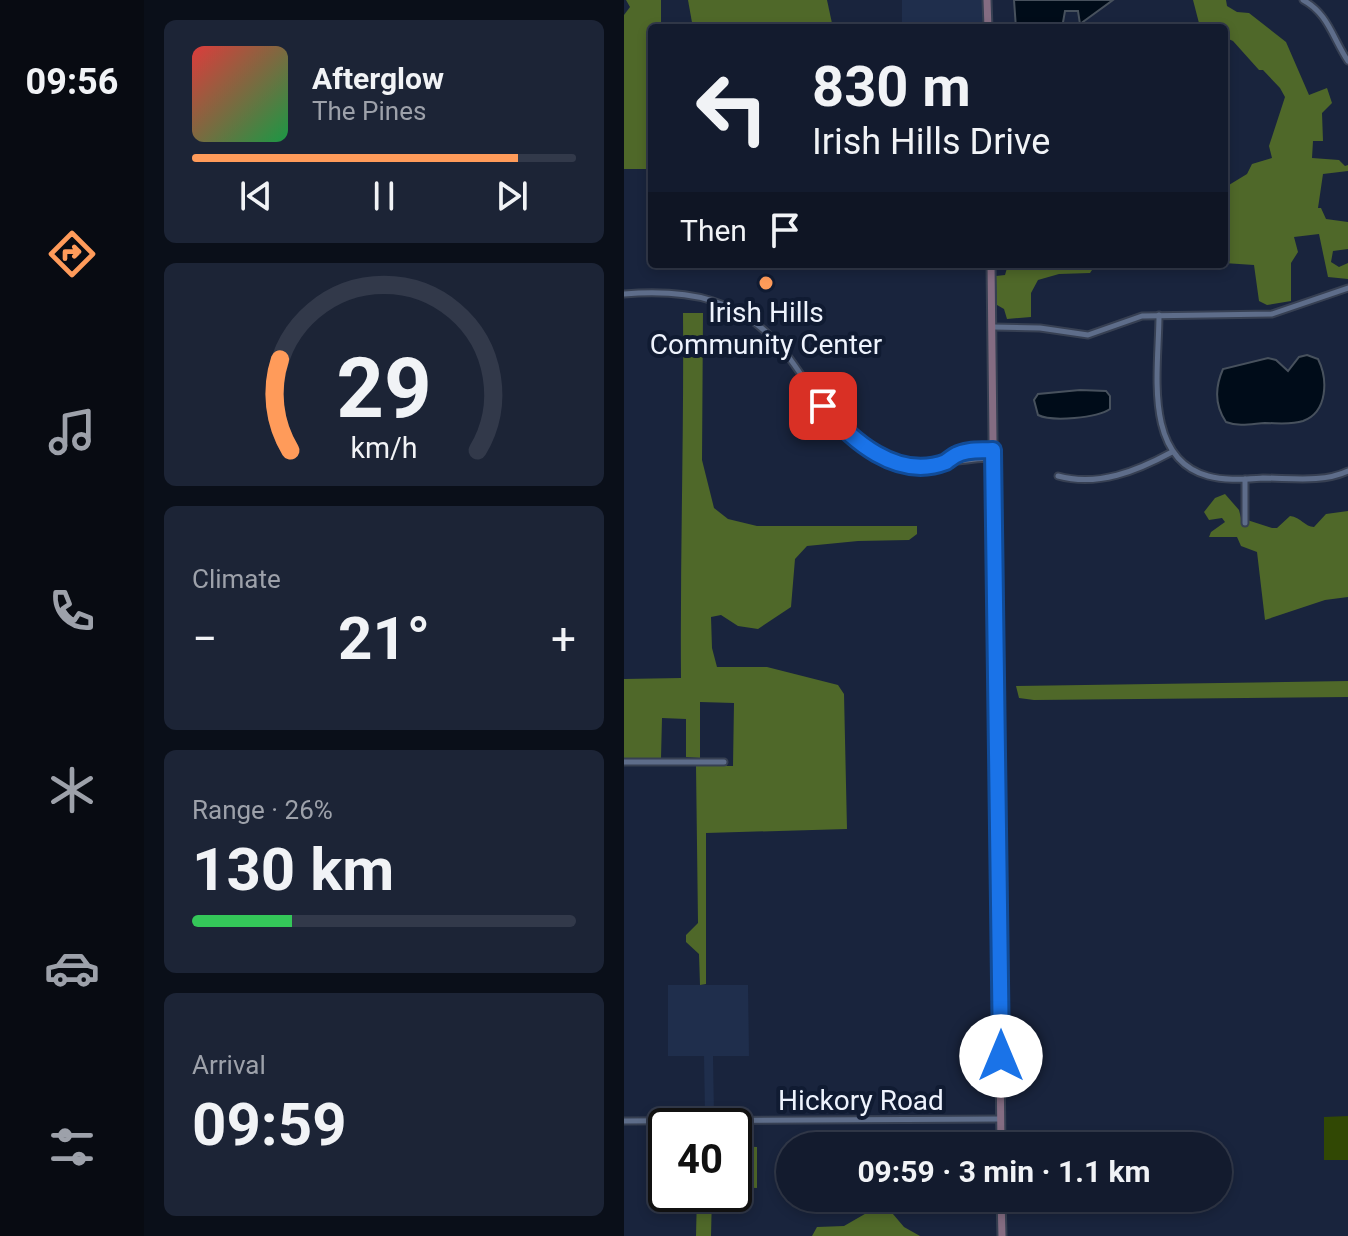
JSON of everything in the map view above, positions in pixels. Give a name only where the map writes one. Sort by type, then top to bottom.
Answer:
[{"type":"street","points":[[987,0],[988,24]]},
{"type":"street","points":[[1303,0],[1324,17],[1348,61]]},
{"type":"street","points":[[991,268],[1001,1132]]},
{"type":"street","points":[[993,327],[1040,328],[1088,335],[1137,317],[1272,314],[1348,288]]},
{"type":"street","points":[[624,294],[675,292],[713,300],[738,311],[773,338],[831,416],[882,458],[917,465],[993,454]]},
{"type":"street","points":[[1159,315],[1159,417],[1172,452],[1186,465],[1205,475],[1245,479],[1327,478],[1348,471]]},
{"type":"street","points":[[1058,476],[1082,480],[1117,476],[1172,452]]},
{"type":"street","points":[[1245,479],[1245,523]]},
{"type":"street","points":[[624,762],[724,762]]},
{"type":"street","name":"Hickory Road","points":[[624,1121],[1001,1119]]},
{"type":"street","points":[[1001,1212],[1002,1236]]},
{"type":"shaded area","points":[[902,0],[982,0],[982,24],[902,24]]},
{"type":"shaded area","points":[[1014,0],[1113,0],[1080,24],[1078,11],[1065,11],[1063,24],[1016,24]]},
{"type":"shaded area","points":[[1307,355],[1318,359],[1324,385],[1321,403],[1311,417],[1289,423],[1240,425],[1226,422],[1217,396],[1223,369],[1268,358],[1276,360],[1288,371],[1299,357]]},
{"type":"shaded area","points":[[1106,391],[1110,396],[1110,409],[1074,418],[1038,415],[1034,400],[1038,394]]},
{"type":"shaded area","points":[[668,985],[748,985],[749,1056],[713,1056],[714,1108],[705,1108],[704,1056],[668,1056]]},
{"type":"green space","points":[[626,0],[661,0],[661,24],[648,24],[648,169],[624,169],[624,15],[630,7]]},
{"type":"green space","points":[[688,0],[827,0],[832,24],[692,24]]},
{"type":"green space","points":[[1193,0],[1226,0],[1227,6],[1237,12],[1249,13],[1286,42],[1309,95],[1327,88],[1332,103],[1322,113],[1323,141],[1313,141],[1312,158],[1339,160],[1348,165],[1348,171],[1323,174],[1318,208],[1321,208],[1326,219],[1348,222],[1348,249],[1333,251],[1331,262],[1339,267],[1348,263],[1348,279],[1328,277],[1319,234],[1294,237],[1298,252],[1291,263],[1291,301],[1267,305],[1259,301],[1254,265],[1228,263],[1228,186],[1247,174],[1252,164],[1272,158],[1269,146],[1285,97],[1263,70],[1259,70],[1228,39],[1228,24],[1199,24]]},
{"type":"green space","points":[[1007,268],[1093,268],[1090,273],[1059,274],[1038,280],[1031,293],[1031,317],[1007,319],[1004,309],[997,305],[996,276],[1005,275]]},
{"type":"green space","points":[[683,313],[703,313],[702,460],[714,508],[728,519],[757,526],[917,526],[917,534],[909,540],[807,546],[795,559],[791,607],[758,629],[738,626],[721,615],[711,617],[712,648],[717,667],[767,667],[838,685],[844,694],[847,829],[706,833],[706,984],[700,985],[699,954],[686,942],[686,935],[698,923],[696,766],[733,766],[734,703],[700,702],[700,758],[686,757],[686,719],[662,718],[661,758],[624,758],[624,679],[681,678]]},
{"type":"green space","points":[[1225,494],[1239,510],[1241,518],[1272,528],[1277,528],[1290,516],[1314,527],[1326,514],[1348,511],[1348,597],[1325,600],[1265,620],[1257,552],[1241,546],[1237,537],[1209,537],[1225,522],[1222,518],[1209,520],[1204,512],[1215,498]]},
{"type":"green space","points":[[1348,681],[1348,697],[1034,700],[1019,698],[1016,686]]},
{"type":"green space","points":[[1348,1116],[1348,1160],[1324,1160],[1324,1117]]},
{"type":"green space","points":[[752,1147],[757,1147],[757,1188],[752,1188]]},
{"type":"green space","points":[[697,1212],[712,1212],[711,1236],[696,1236]]},
{"type":"green space","points":[[868,1212],[891,1212],[904,1227],[920,1236],[812,1236],[817,1227],[844,1226]]},
{"type":"place","name":"Irish Hills Community Center","points":[[766,283]]},
{"type":"route","points":[[823,406],[863,445],[882,458],[895,462],[930,465],[946,462],[957,454],[993,450],[1001,1056]]}]
